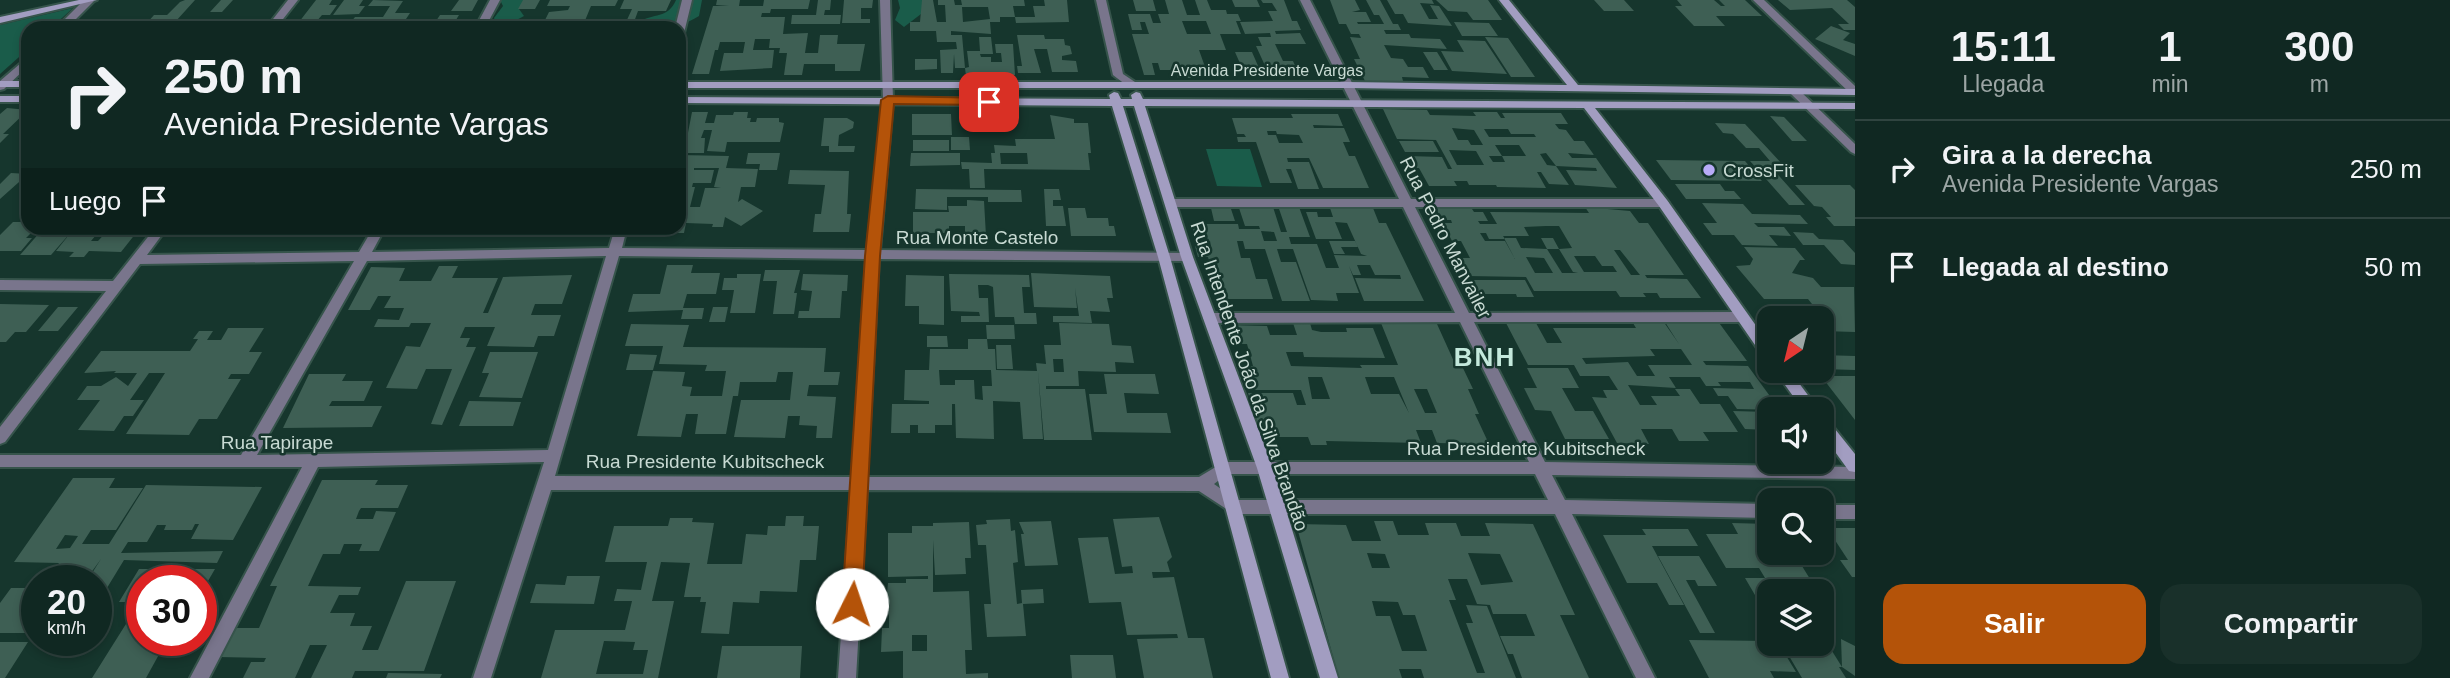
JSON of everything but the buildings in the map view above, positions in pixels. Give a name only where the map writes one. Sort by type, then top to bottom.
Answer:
[{"type":"main road","points":[[0,20],[90,0]]},
{"type":"main road","points":[[1504,0],[1576,89],[1568,92],[1570,99],[1588,106],[1663,203],[1757,339]]},
{"type":"main road","name":"Avenida Presidente Vargas","points":[[686,85],[1115,81],[1134,86],[1348,85],[1855,92]]},
{"type":"main road","points":[[1115,81],[1116,103],[1164,257],[1280,678]]},
{"type":"main road","points":[[1,85],[21,84]]},
{"type":"main road","name":"Rua Intendente João da Silva Brandão","points":[[1134,86],[1187,257],[1265,468],[1329,678]]},
{"type":"main road","points":[[0,99],[21,99]]},
{"type":"main road","name":"Avenida Presidente Vargas","points":[[686,100],[1855,106]]},
{"type":"main road","points":[[1791,383],[1802,397]]},
{"type":"main road","points":[[1834,438],[1855,466]]},
{"type":"street","points":[[68,21],[90,0]]},
{"type":"street","points":[[276,21],[293,0]]},
{"type":"street","points":[[484,21],[495,0]]},
{"type":"street","points":[[682,21],[687,0]]},
{"type":"street","points":[[847,678],[873,256],[888,100],[885,0]]},
{"type":"street","points":[[1101,0],[1115,81]]},
{"type":"street","name":"Rua Pedro Manvailer","points":[[1305,0],[1646,678]]},
{"type":"street","points":[[1758,0],[1855,92]]},
{"type":"street","points":[[1,85],[21,66]]},
{"type":"street","points":[[1795,92],[1855,150]]},
{"type":"street","points":[[1171,203],[1663,203]]},
{"type":"street","points":[[0,438],[156,235]]},
{"type":"street","points":[[245,461],[374,235]]},
{"type":"street","points":[[482,678],[554,456],[619,235]]},
{"type":"street","name":"Rua Monte Castelo","points":[[137,260],[613,252],[1187,257]]},
{"type":"street","points":[[0,285],[117,286]]},
{"type":"street","points":[[1210,318],[1740,317]]},
{"type":"street","name":"Rua Tapirape","points":[[0,461],[313,461],[554,456]]},
{"type":"street","points":[[199,678],[313,461]]},
{"type":"street","points":[[1224,468],[1202,484],[1234,507],[1561,507],[1757,511]]},
{"type":"street","name":"Rua Presidente Kubitscheck","points":[[1224,468],[1855,472]]},
{"type":"street","name":"Rua Presidente Kubitscheck","points":[[544,483],[1202,484]]},
{"type":"street","points":[[1834,512],[1855,512]]},
{"type":"green space","points":[[500,0],[528,0],[519,9],[524,16],[515,21],[495,21],[494,18],[503,6]]},
{"type":"green space","points":[[676,0],[702,0],[699,16],[686,22],[641,21],[664,13]]},
{"type":"green space","points":[[898,0],[924,0],[921,14],[904,27],[895,20],[900,8]]},
{"type":"green space","points":[[73,8],[59,21],[21,21],[21,55],[0,74],[0,25]]},
{"type":"green space","points":[[1206,149],[1250,149],[1262,187],[1217,186]]},
{"type":"place","name":"CrossFit","points":[[1709,170]]},
{"type":"district","name":"BNH","points":[[1485,357]]},
{"type":"route","points":[[852,604],[873,256],[888,100],[989,102]]}]
